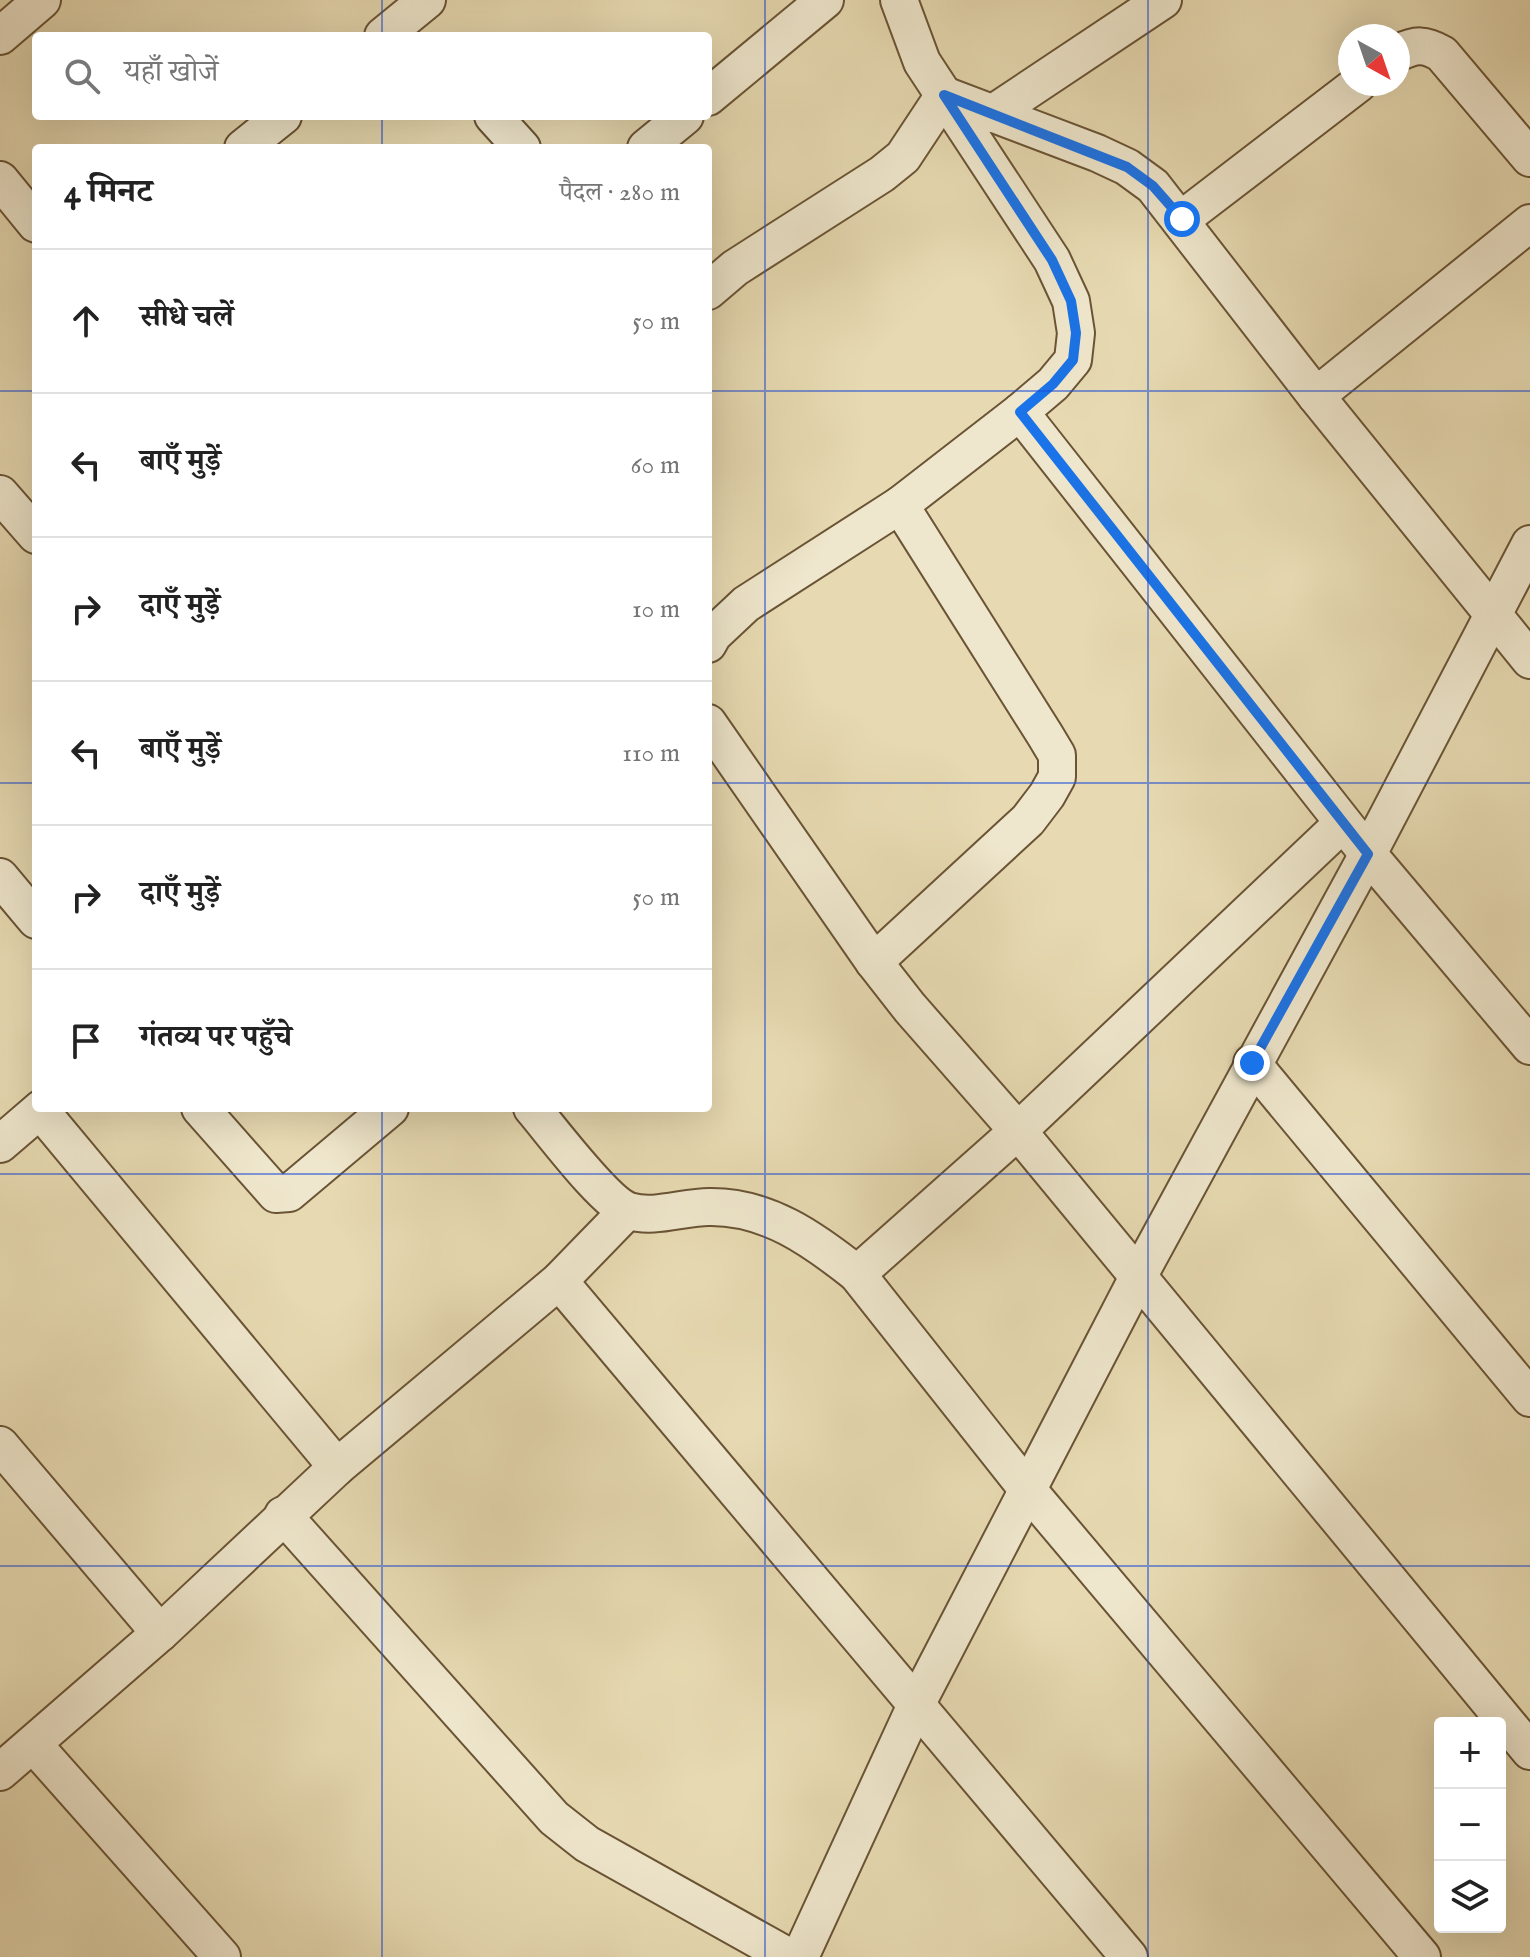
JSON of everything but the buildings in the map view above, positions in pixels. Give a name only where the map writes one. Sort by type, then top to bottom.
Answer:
[{"type":"street","points":[[0,36],[42,0]]},
{"type":"street","points":[[712,94],[825,0]]},
{"type":"street","points":[[712,637],[746,604],[900,505],[1020,412],[1053,384],[1073,360],[1076,333],[1071,301],[1052,260],[922,62],[899,0]]},
{"type":"street","points":[[992,114],[1163,0]]},
{"type":"street","points":[[1410,47],[1428,46],[1442,54],[1530,158]]},
{"type":"street","points":[[944,95],[1127,167],[1153,186],[1182,219],[1316,396],[1530,660]]},
{"type":"street","points":[[712,288],[735,268],[893,166],[914,143],[944,95]]},
{"type":"street","points":[[1182,219],[1342,96]]},
{"type":"street","points":[[248,144],[278,120]]},
{"type":"street","points":[[497,120],[518,144]]},
{"type":"street","points":[[651,144],[680,120]]},
{"type":"street","points":[[0,180],[32,219]]},
{"type":"street","points":[[1316,396],[1530,223]]},
{"type":"street","points":[[1020,412],[1343,823],[1530,1046]]},
{"type":"street","points":[[0,494],[32,530]]},
{"type":"street","points":[[874,962],[1028,820],[1057,777],[1057,755],[900,505]]},
{"type":"street","points":[[283,1515],[554,1818],[587,1844],[809,1951],[915,1707],[1138,1277],[1368,854],[1530,544]]},
{"type":"street","points":[[712,729],[874,962],[1018,1131],[1530,1751]]},
{"type":"street","points":[[857,1274],[1018,1131],[1343,823]]},
{"type":"street","points":[[0,877],[32,915]]},
{"type":"street","points":[[1252,1063],[1530,1398]]},
{"type":"street","points":[[0,1144],[37,1112]]},
{"type":"street","points":[[43,1112],[337,1467]]},
{"type":"street","points":[[204,1112],[276,1194],[289,1193],[385,1112]]},
{"type":"street","points":[[535,1112],[606,1194],[627,1211],[651,1213],[709,1207],[749,1211],[814,1240],[857,1274],[1028,1490],[1422,1957]]},
{"type":"street","points":[[0,1772],[160,1633],[337,1467],[559,1281],[627,1211]]},
{"type":"street","points":[[559,1281],[915,1707],[1129,1957]]},
{"type":"street","points":[[0,1445],[160,1633]]},
{"type":"street","points":[[33,1744],[222,1957]]},
{"type":"route","points":[[1182,219],[1153,186],[1127,167],[944,95],[1052,260],[1071,301],[1076,333],[1073,360],[1053,384],[1020,412],[1368,854],[1252,1063]]}]
